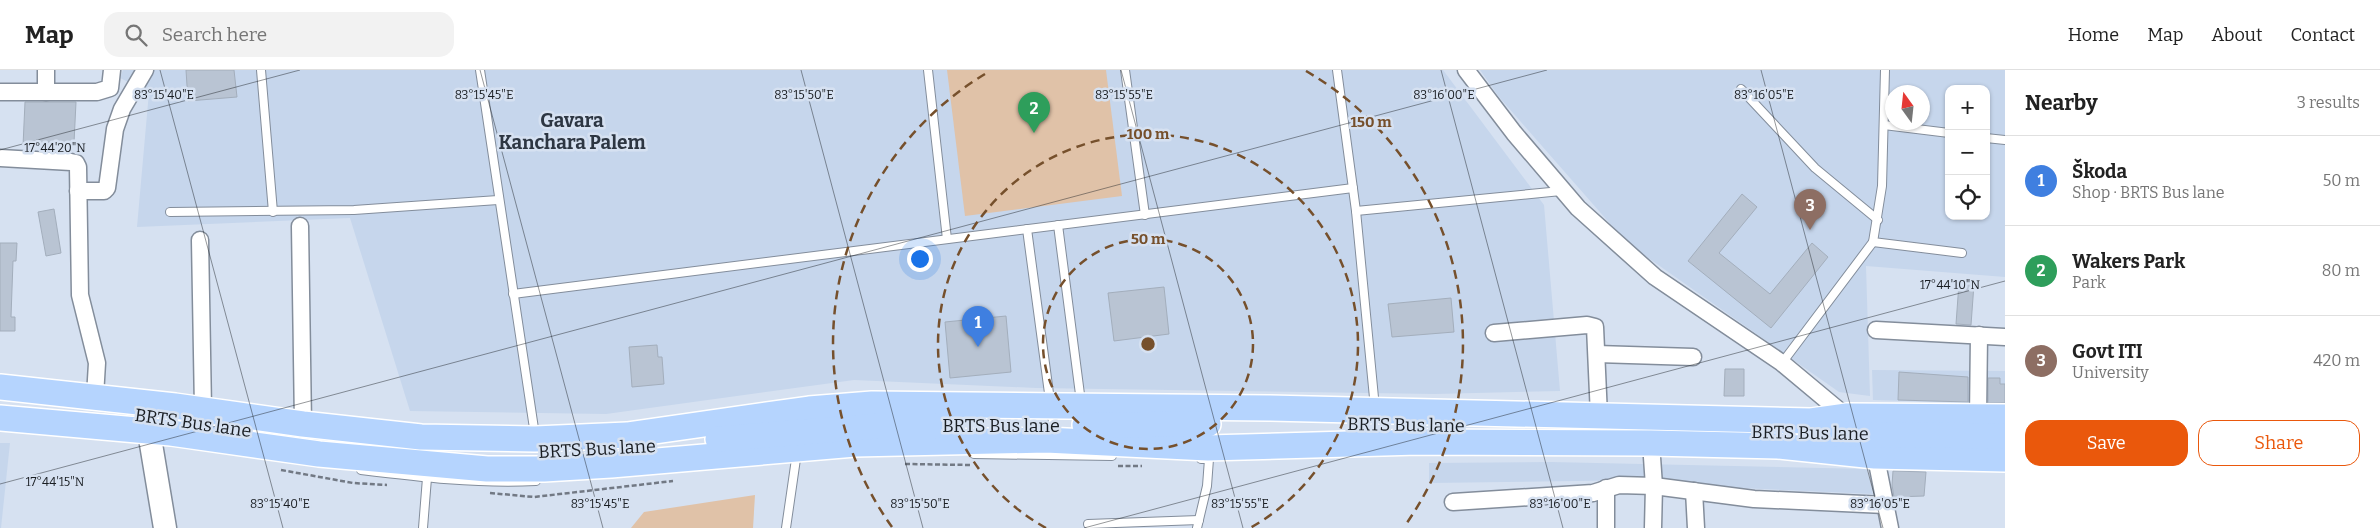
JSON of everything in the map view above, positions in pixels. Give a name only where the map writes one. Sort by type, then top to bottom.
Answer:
[{"type":"main road","points":[[0,387],[95,396],[153,425],[203,409],[303,424],[421,437],[535,439],[626,435],[809,409],[872,404],[1055,432],[1083,432],[1208,448],[1418,442],[1651,443],[1778,446],[1875,456],[2005,459]]},
{"type":"main road","name":"BRTS Bus lane","points":[[0,402],[153,425],[415,450],[479,452],[554,453],[640,448],[750,435],[877,426],[1055,432]]},
{"type":"main road","points":[[0,418],[153,425],[328,454],[487,469],[544,469],[796,457],[855,444],[1083,432],[1375,411],[1811,421],[1854,425],[2005,417]]},
{"type":"main road","name":"BRTS Bus lane","points":[[1083,432],[1245,424],[1484,426],[1854,425],[2005,436]]},
{"type":"street","points":[[46,70],[46,92]]},
{"type":"street","points":[[0,92],[104,91],[110,88],[112,70]]},
{"type":"street","points":[[78,191],[104,191],[107,188],[115,130],[122,109],[145,70]]},
{"type":"street","points":[[1466,70],[1561,191],[1655,278],[1782,363],[1854,425],[1875,456],[1890,528]]},
{"type":"street","points":[[0,158],[76,163],[80,295],[97,363],[95,396]]},
{"type":"street","points":[[300,226],[303,424]]},
{"type":"street","points":[[200,240],[203,409]]},
{"type":"street","points":[[1494,334],[1592,325],[1595,327],[1599,416]]},
{"type":"street","points":[[1876,330],[2005,337]]},
{"type":"street","points":[[1978,417],[1979,335]]},
{"type":"street","points":[[1596,354],[1693,358]]},
{"type":"street","points":[[153,425],[165,528]]},
{"type":"street","points":[[1651,443],[1654,486],[1653,528]]},
{"type":"street","points":[[1453,502],[1540,498],[1593,493],[1619,485],[1654,486],[1754,500],[1885,505]]},
{"type":"street","points":[[1606,488],[1606,528]]},
{"type":"street","points":[[1694,491],[1696,528]]},
{"type":"lane","points":[[261,70],[273,212]]},
{"type":"lane","points":[[480,70],[535,439]]},
{"type":"lane","points":[[928,70],[947,239]]},
{"type":"lane","points":[[1125,70],[1145,214]]},
{"type":"lane","points":[[1337,70],[1356,211],[1375,411]]},
{"type":"lane","points":[[1782,363],[1873,242],[1882,186],[1885,70]]},
{"type":"lane","points":[[1741,90],[1816,168],[1878,220]]},
{"type":"lane","points":[[1884,126],[1945,133]]},
{"type":"lane","points":[[1990,138],[2005,140]]},
{"type":"lane","points":[[512,294],[1353,188]]},
{"type":"lane","points":[[1356,211],[1561,191]]},
{"type":"lane","points":[[170,212],[354,210],[498,200]]},
{"type":"lane","points":[[1058,226],[1083,432],[1122,456]]},
{"type":"lane","points":[[965,454],[1055,432],[1027,229]]},
{"type":"lane","points":[[1873,242],[1962,252]]},
{"type":"lane","points":[[786,528],[796,457]]},
{"type":"lane","points":[[1088,524],[1198,524],[1207,486],[1209,459],[1190,458]]},
{"type":"lane","points":[[348,468],[427,478],[505,483],[544,480]]},
{"type":"lane","points":[[423,528],[427,478]]},
{"type":"path","points":[[904,464],[973,465]]},
{"type":"path","points":[[1112,466],[1150,466]]},
{"type":"path","points":[[276,469],[353,483],[390,486]]},
{"type":"path","points":[[482,493],[534,497],[677,480]]},
{"type":"shaded area","points":[[123,70],[1443,70],[1544,205],[1560,391],[1435,394],[1036,388],[854,380],[606,414],[410,411],[350,218],[137,227],[149,92],[120,78]]},
{"type":"shaded area","points":[[947,70],[1106,70],[1122,196],[965,216]]},
{"type":"shaded area","points":[[1480,70],[2005,70],[2005,277],[1866,266],[1870,396],[1839,392],[1627,243],[1499,97]]},
{"type":"shaded area","points":[[1872,370],[2005,371],[2005,404],[1873,400]]},
{"type":"shaded area","points":[[0,443],[10,443],[1,528],[0,528]]},
{"type":"shaded area","points":[[1550,462],[1867,469],[1873,494],[1718,487],[1647,480],[1429,483],[1429,463]]},
{"type":"shaded area","points":[[755,495],[753,528],[631,528],[644,512]]},
{"type":"building","points":[[186,70],[234,70],[237,97],[188,101]]},
{"type":"building","points":[[25,102],[76,102],[74,143],[44,142],[44,147],[23,146]]},
{"type":"building","points":[[1742,194],[1757,207],[1719,253],[1770,294],[1812,243],[1828,257],[1771,328],[1688,261]]},
{"type":"building","points":[[54,209],[61,253],[46,256],[38,212]]},
{"type":"building","points":[[0,243],[17,243],[16,261],[13,261],[11,317],[15,317],[15,331],[0,331]]},
{"type":"building","points":[[1959,283],[1974,284],[1971,325],[1956,324]]},
{"type":"building","points":[[1164,287],[1169,334],[1114,341],[1108,293]]},
{"type":"building","points":[[1451,298],[1454,332],[1392,337],[1388,304]]},
{"type":"building","points":[[1006,316],[1011,372],[950,378],[945,322]]},
{"type":"building","points":[[657,345],[658,357],[662,357],[664,384],[632,387],[629,347]]},
{"type":"building","points":[[1725,369],[1744,369],[1744,396],[1724,396]]},
{"type":"building","points":[[1899,372],[1968,377],[1968,402],[1898,400]]},
{"type":"building","points":[[1988,378],[2000,378],[2000,384],[2005,384],[2005,403],[1988,403]]},
{"type":"building","points":[[1893,471],[1926,472],[1924,496],[1894,497],[1892,485]]},
{"type":"place","name":"Wakers Park","points":[[1034,133]]},
{"type":"place","name":"Govt ITI","points":[[1810,230]]},
{"type":"place","name":"Škoda","points":[[978,347]]},
{"type":"district","name":"Gavara Kanchara Palem","points":[[572,131]]}]
